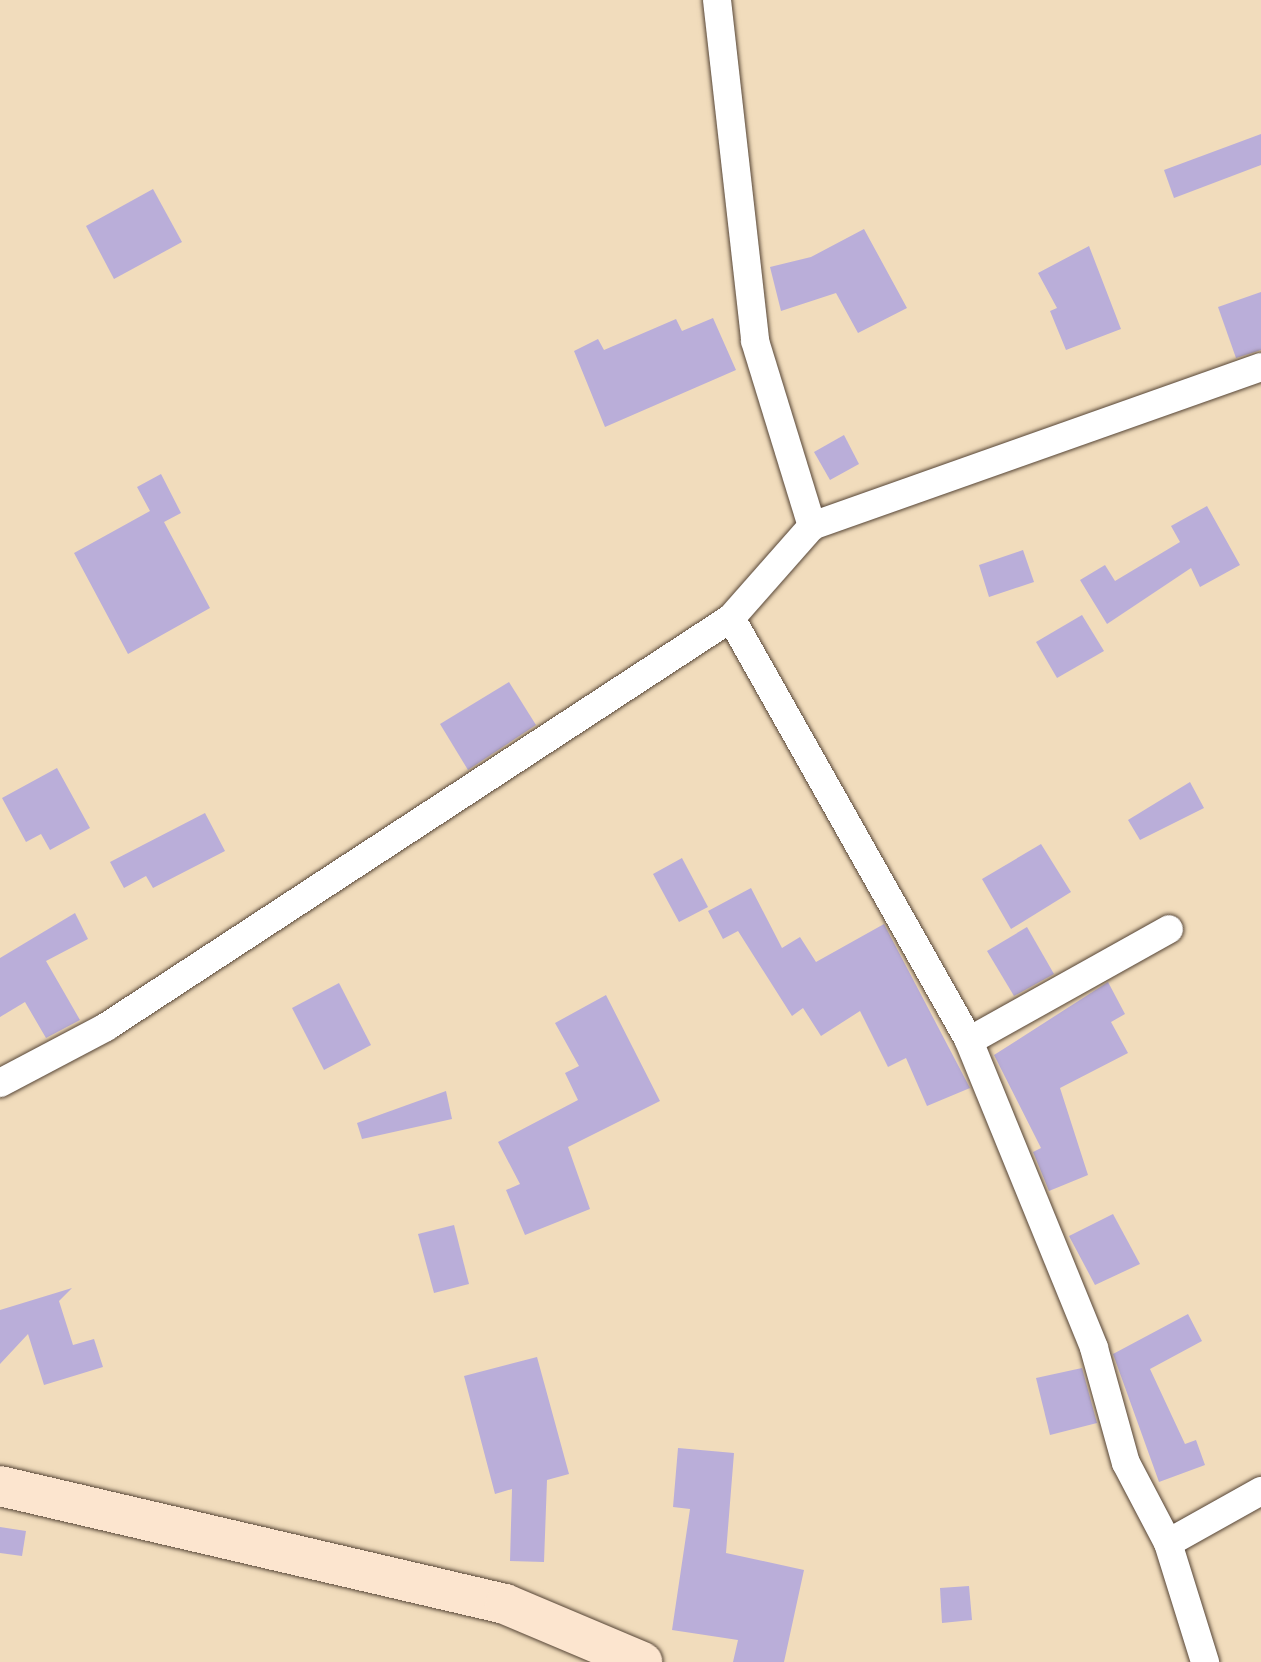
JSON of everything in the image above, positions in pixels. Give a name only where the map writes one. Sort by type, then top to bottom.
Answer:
[{"type":"main road","points":[[0,1486],[505,1604],[642,1662]]},
{"type":"street","points":[[717,0],[755,341],[812,526]]},
{"type":"street","points":[[0,1083],[106,1027],[731,618],[812,526],[1261,367]]},
{"type":"street","points":[[731,618],[969,1041],[1094,1348],[1126,1463],[1168,1543],[1205,1662]]},
{"type":"street","points":[[969,1041],[1169,929]]},
{"type":"street","points":[[1168,1543],[1261,1491]]},
{"type":"building","points":[[1261,134],[1261,165],[1174,198],[1164,170]]},
{"type":"building","points":[[153,189],[182,242],[114,279],[86,226]]},
{"type":"building","points":[[864,229],[907,308],[858,333],[836,293],[781,311],[770,267],[811,257]]},
{"type":"building","points":[[1089,246],[1121,329],[1066,350],[1050,311],[1057,308],[1038,273]]},
{"type":"building","points":[[1261,292],[1261,350],[1236,358],[1218,307]]},
{"type":"building","points":[[713,318],[736,370],[605,427],[574,351],[598,339],[604,350],[676,319],[682,331]]},
{"type":"building","points":[[844,435],[859,464],[830,480],[814,452]]},
{"type":"building","points":[[161,474],[181,513],[164,522],[210,608],[128,654],[74,553],[150,511],[137,487]]},
{"type":"building","points":[[1207,506],[1240,565],[1200,587],[1191,568],[1107,624],[1080,580],[1105,565],[1115,581],[1180,542],[1171,526]]},
{"type":"building","points":[[1023,550],[1034,582],[989,597],[979,565]]},
{"type":"building","points":[[1082,615],[1104,651],[1057,678],[1036,642]]},
{"type":"building","points":[[509,682],[536,725],[468,770],[440,724]]},
{"type":"building","points":[[57,768],[90,828],[50,850],[41,834],[26,842],[2,798]]},
{"type":"building","points":[[1190,782],[1204,808],[1140,840],[1128,820]]},
{"type":"building","points":[[205,813],[225,851],[153,888],[146,876],[124,888],[110,862]]},
{"type":"building","points":[[1041,844],[1071,892],[1011,929],[982,879]]},
{"type":"building","points":[[682,858],[708,907],[679,922],[653,874]]},
{"type":"building","points":[[751,888],[782,948],[800,937],[816,962],[884,924],[970,1088],[927,1106],[906,1058],[888,1067],[860,1011],[821,1036],[803,1008],[792,1016],[738,931],[723,939],[708,911]]},
{"type":"building","points":[[75,913],[88,939],[46,961],[80,1020],[46,1038],[25,1002],[0,1017],[0,958]]},
{"type":"building","points":[[1027,927],[1054,974],[1014,996],[987,951]]},
{"type":"building","points":[[1108,982],[1125,1014],[1111,1022],[1128,1053],[1060,1088],[1088,1175],[1049,1191],[1033,1152],[1041,1148],[994,1055]]},
{"type":"building","points":[[339,983],[371,1045],[324,1070],[292,1008]]},
{"type":"building","points":[[606,995],[660,1101],[568,1147],[590,1209],[525,1235],[506,1190],[520,1184],[498,1142],[578,1100],[565,1073],[579,1066],[555,1023]]},
{"type":"building","points":[[446,1091],[452,1119],[362,1139],[357,1123]]},
{"type":"building","points":[[1113,1214],[1140,1264],[1095,1285],[1069,1236]]},
{"type":"building","points":[[454,1225],[469,1284],[434,1293],[418,1234]]},
{"type":"building","points":[[72,1288],[59,1301],[73,1345],[94,1339],[103,1367],[44,1385],[28,1334],[0,1364],[0,1310]]},
{"type":"building","points":[[1188,1314],[1202,1341],[1150,1369],[1185,1444],[1196,1440],[1205,1465],[1159,1482],[1113,1354]]},
{"type":"building","points":[[537,1357],[569,1474],[547,1480],[544,1562],[510,1561],[512,1489],[495,1494],[464,1376]]},
{"type":"building","points":[[1082,1368],[1097,1423],[1050,1435],[1036,1378]]},
{"type":"building","points":[[678,1448],[734,1453],[726,1553],[804,1570],[784,1662],[733,1662],[738,1640],[672,1630],[690,1509],[673,1507]]},
{"type":"building","points":[[0,1527],[26,1531],[22,1556],[0,1553]]},
{"type":"building","points":[[969,1586],[972,1620],[942,1623],[940,1588]]}]
